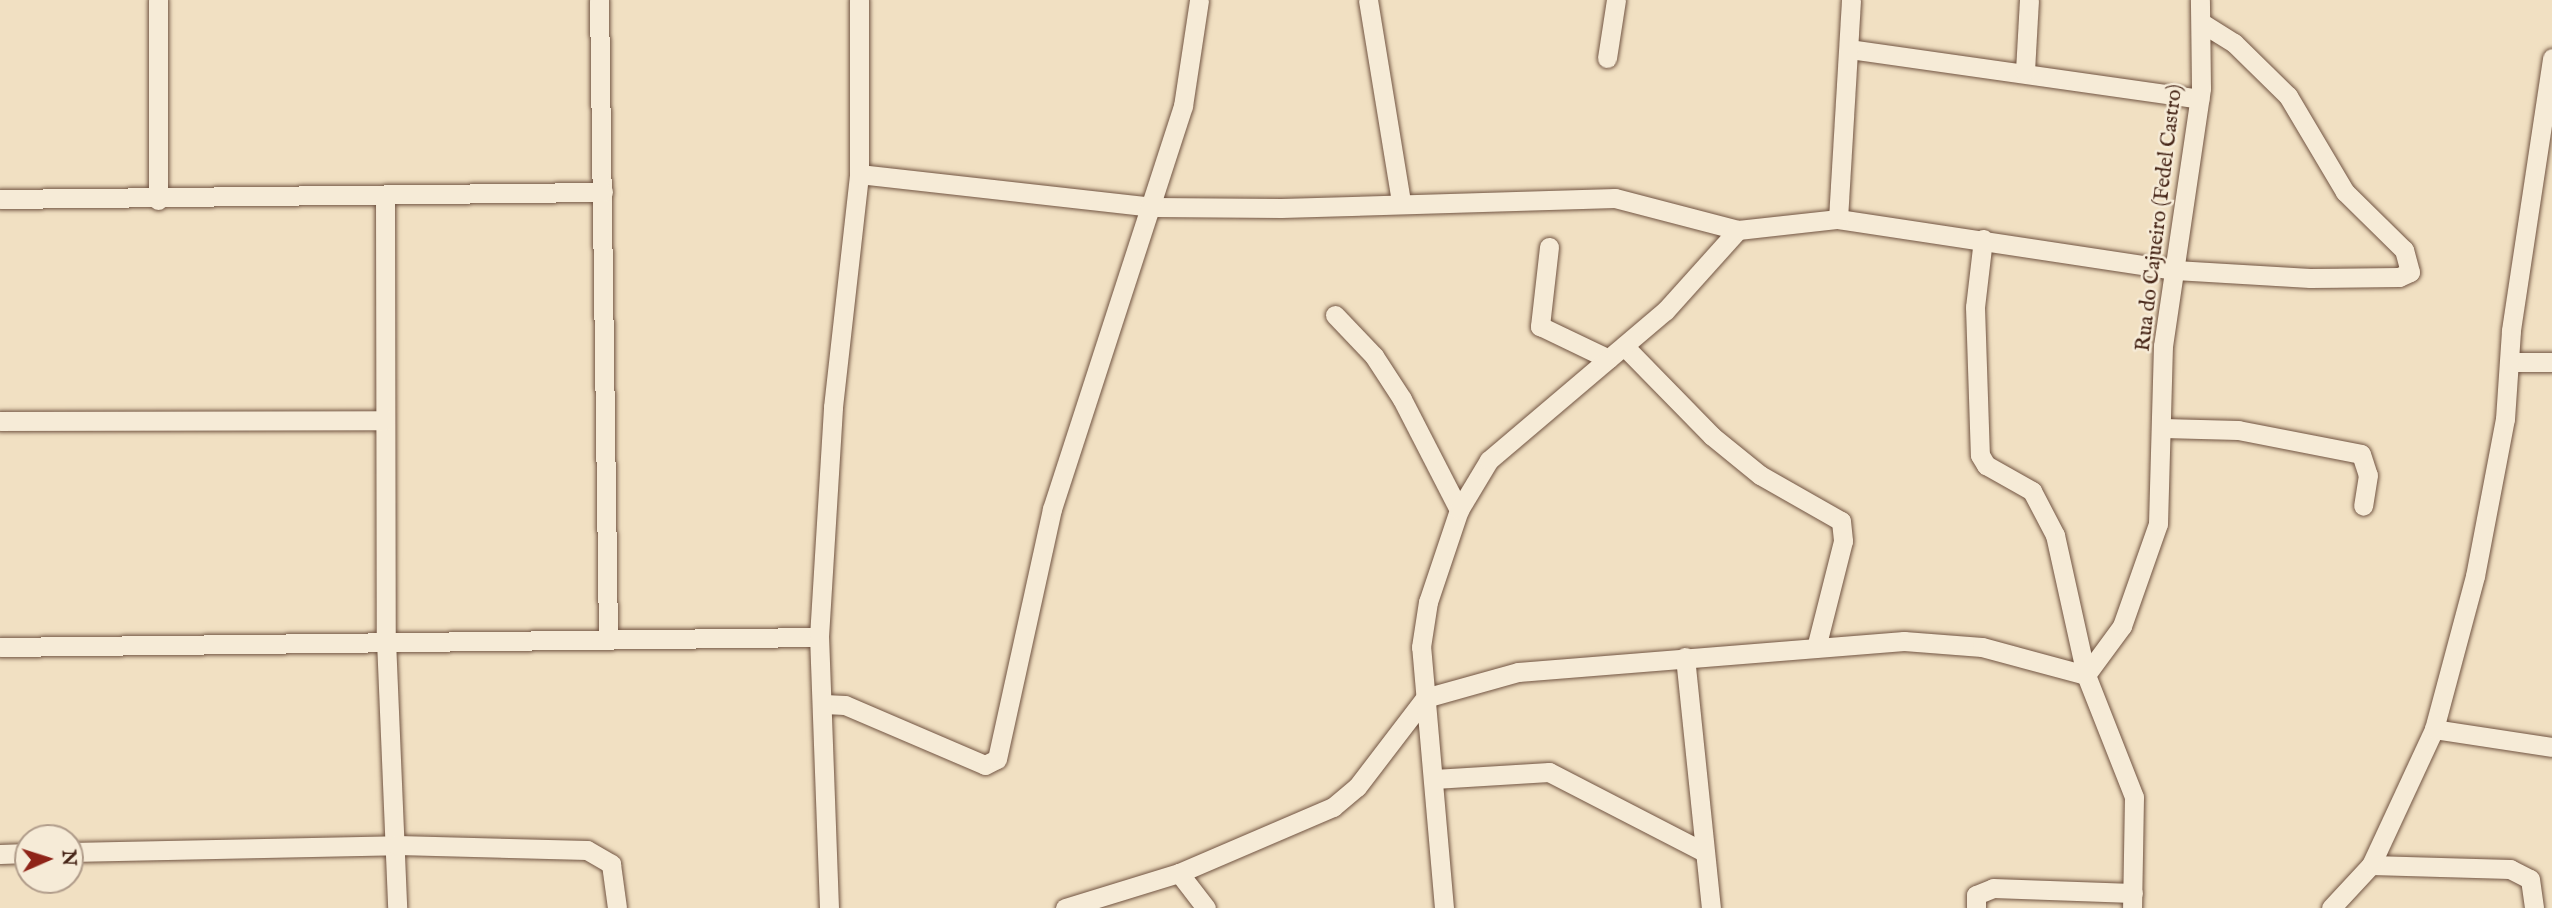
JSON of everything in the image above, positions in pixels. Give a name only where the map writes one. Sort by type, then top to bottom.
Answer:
[{"type":"street","points":[[158,0],[158,200]]},
{"type":"street","points":[[599,0],[608,638]]},
{"type":"street","points":[[829,908],[824,704],[819,637],[833,407],[859,174],[859,0]]},
{"type":"street","points":[[824,704],[855,709],[985,765],[997,759],[1052,509],[1153,207],[1183,106],[1199,0]]},
{"type":"street","points":[[1368,0],[1401,202]]},
{"type":"street","points":[[1607,58],[1616,0]]},
{"type":"street","points":[[1838,219],[1851,0]]},
{"type":"street","points":[[2025,71],[2029,0]]},
{"type":"street","name":"Rua do Cajueiro (Fedel Castro)","points":[[2086,676],[2122,626],[2143,579],[2158,524],[2164,428],[2163,346],[2199,99],[2200,0]]},
{"type":"street","points":[[859,174],[1153,207],[1615,198],[1738,230],[1838,219],[2175,270],[2310,278],[2399,277],[2410,272],[2404,250],[2345,192],[2288,96],[2234,43],[2201,22]]},
{"type":"street","points":[[1849,49],[2025,71],[2199,99]]},
{"type":"street","points":[[2331,908],[2371,865],[2434,729],[2475,576],[2511,362],[2511,330],[2552,58]]},
{"type":"street","points":[[0,199],[158,200],[603,192]]},
{"type":"street","points":[[385,197],[386,640],[397,845],[397,908]]},
{"type":"street","points":[[1444,908],[1421,648],[1428,602],[1458,510],[1489,460],[1616,352],[1712,265],[1738,230]]},
{"type":"street","points":[[1976,908],[1976,895],[1993,888],[2132,900],[2134,797],[2086,676],[2046,508],[2032,491],[1986,465],[1980,455],[1974,368],[1983,239]]},
{"type":"street","points":[[1549,247],[1539,326],[1616,352],[1760,475],[1841,521],[1843,541],[1816,648]]},
{"type":"street","points":[[1335,315],[1374,356],[1402,399],[1458,510]]},
{"type":"street","points":[[2511,362],[2552,362]]},
{"type":"street","points":[[0,421],[384,420]]},
{"type":"street","points":[[2164,428],[2238,430],[2361,454],[2368,475],[2363,506]]},
{"type":"street","points":[[0,647],[386,640],[819,637]]},
{"type":"street","points":[[1065,908],[1112,902],[1333,807],[1357,788],[1424,698],[1518,672],[1685,657],[1945,641],[2086,676]]},
{"type":"street","points":[[1685,657],[1702,851],[1712,908]]},
{"type":"street","points":[[2434,729],[2552,747]]},
{"type":"street","points":[[1434,779],[1549,772],[1702,851]]},
{"type":"street","points":[[84,852],[397,845],[587,850],[611,864],[617,908]]},
{"type":"street","points":[[2371,865],[2510,869],[2530,879],[2535,908]]},
{"type":"street","points":[[1179,873],[1206,908]]}]
